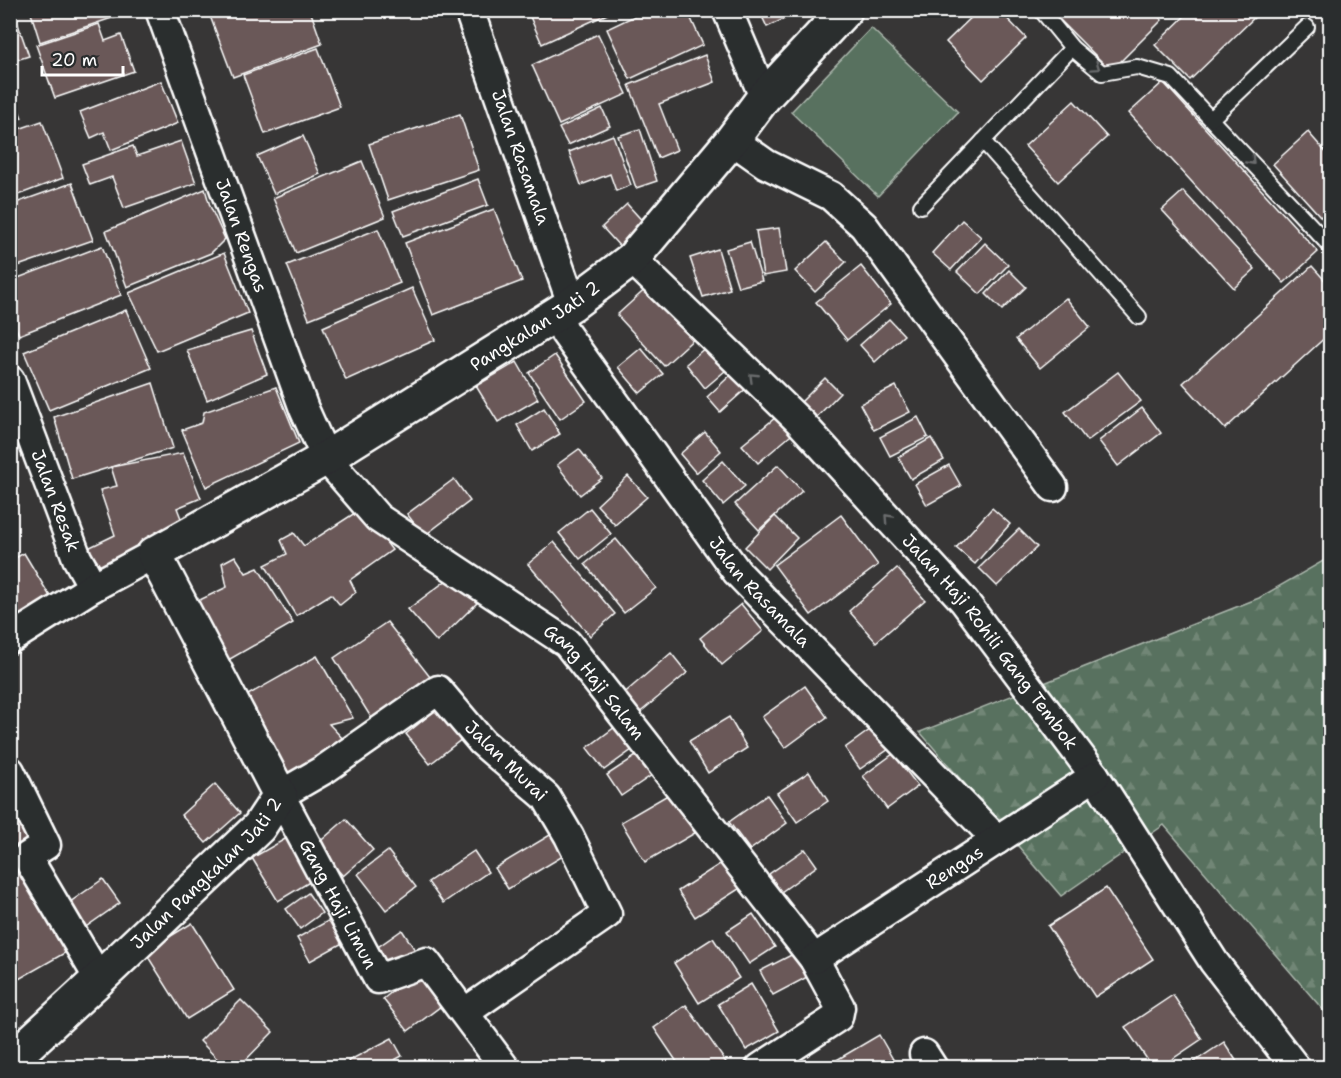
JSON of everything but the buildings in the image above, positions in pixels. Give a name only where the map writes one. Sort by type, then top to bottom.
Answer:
[{"type":"street","name":"Jalan Rengas","points":[[160,10],[304,409],[326,458]]},
{"type":"street","name":"Jalan Rasamala","points":[[469,10],[565,309],[565,333],[737,572],[997,840]]},
{"type":"street","points":[[727,10],[764,97]]},
{"type":"street","name":"Pangkalan Jati 2","points":[[154,554],[326,458],[565,309],[632,259],[732,140],[764,97],[845,10]]},
{"type":"street","points":[[732,140],[765,164],[831,196],[864,226],[1053,487]]},
{"type":"street","name":"Jalan Haji Rohili Gang Tembok","points":[[632,259],[800,422],[964,601],[1095,776],[1214,962],[1296,1068]]},
{"type":"street","name":"Jalan Resak","points":[[10,380],[77,558],[93,586]]},
{"type":"street","name":"Gang Haji Salam","points":[[326,458],[378,518],[567,643],[814,959],[840,1007],[838,1017],[760,1068]]},
{"type":"street","points":[[10,639],[93,586],[154,554]]},
{"type":"street","name":"Jalan Pangkalan Jati 2","points":[[10,1061],[259,827],[280,795],[154,554]]},
{"type":"street","name":"Jalan Murai","points":[[280,795],[325,769],[438,690],[482,742],[546,797],[569,836],[607,914],[464,1013]]},
{"type":"street","points":[[10,771],[46,845],[27,856],[99,979]]},
{"type":"street","name":"Rengas","points":[[814,959],[1095,776]]},
{"type":"street","name":"Gang Haji Limun","points":[[280,795],[378,979],[426,962],[505,1068]]},
{"type":"lane","points":[[1041,10],[1072,48],[1102,73],[1137,67],[1172,77],[1330,246]]},
{"type":"lane","points":[[1211,119],[1307,27]]},
{"type":"lane","points":[[921,206],[1072,48]]},
{"type":"lane","points":[[983,141],[1139,317]]},
{"type":"green space","points":[[871,28],[958,112],[878,196],[791,112]]},
{"type":"green space","points":[[1330,557],[1330,1018],[1164,825],[1061,896],[920,732],[1259,598]]}]
